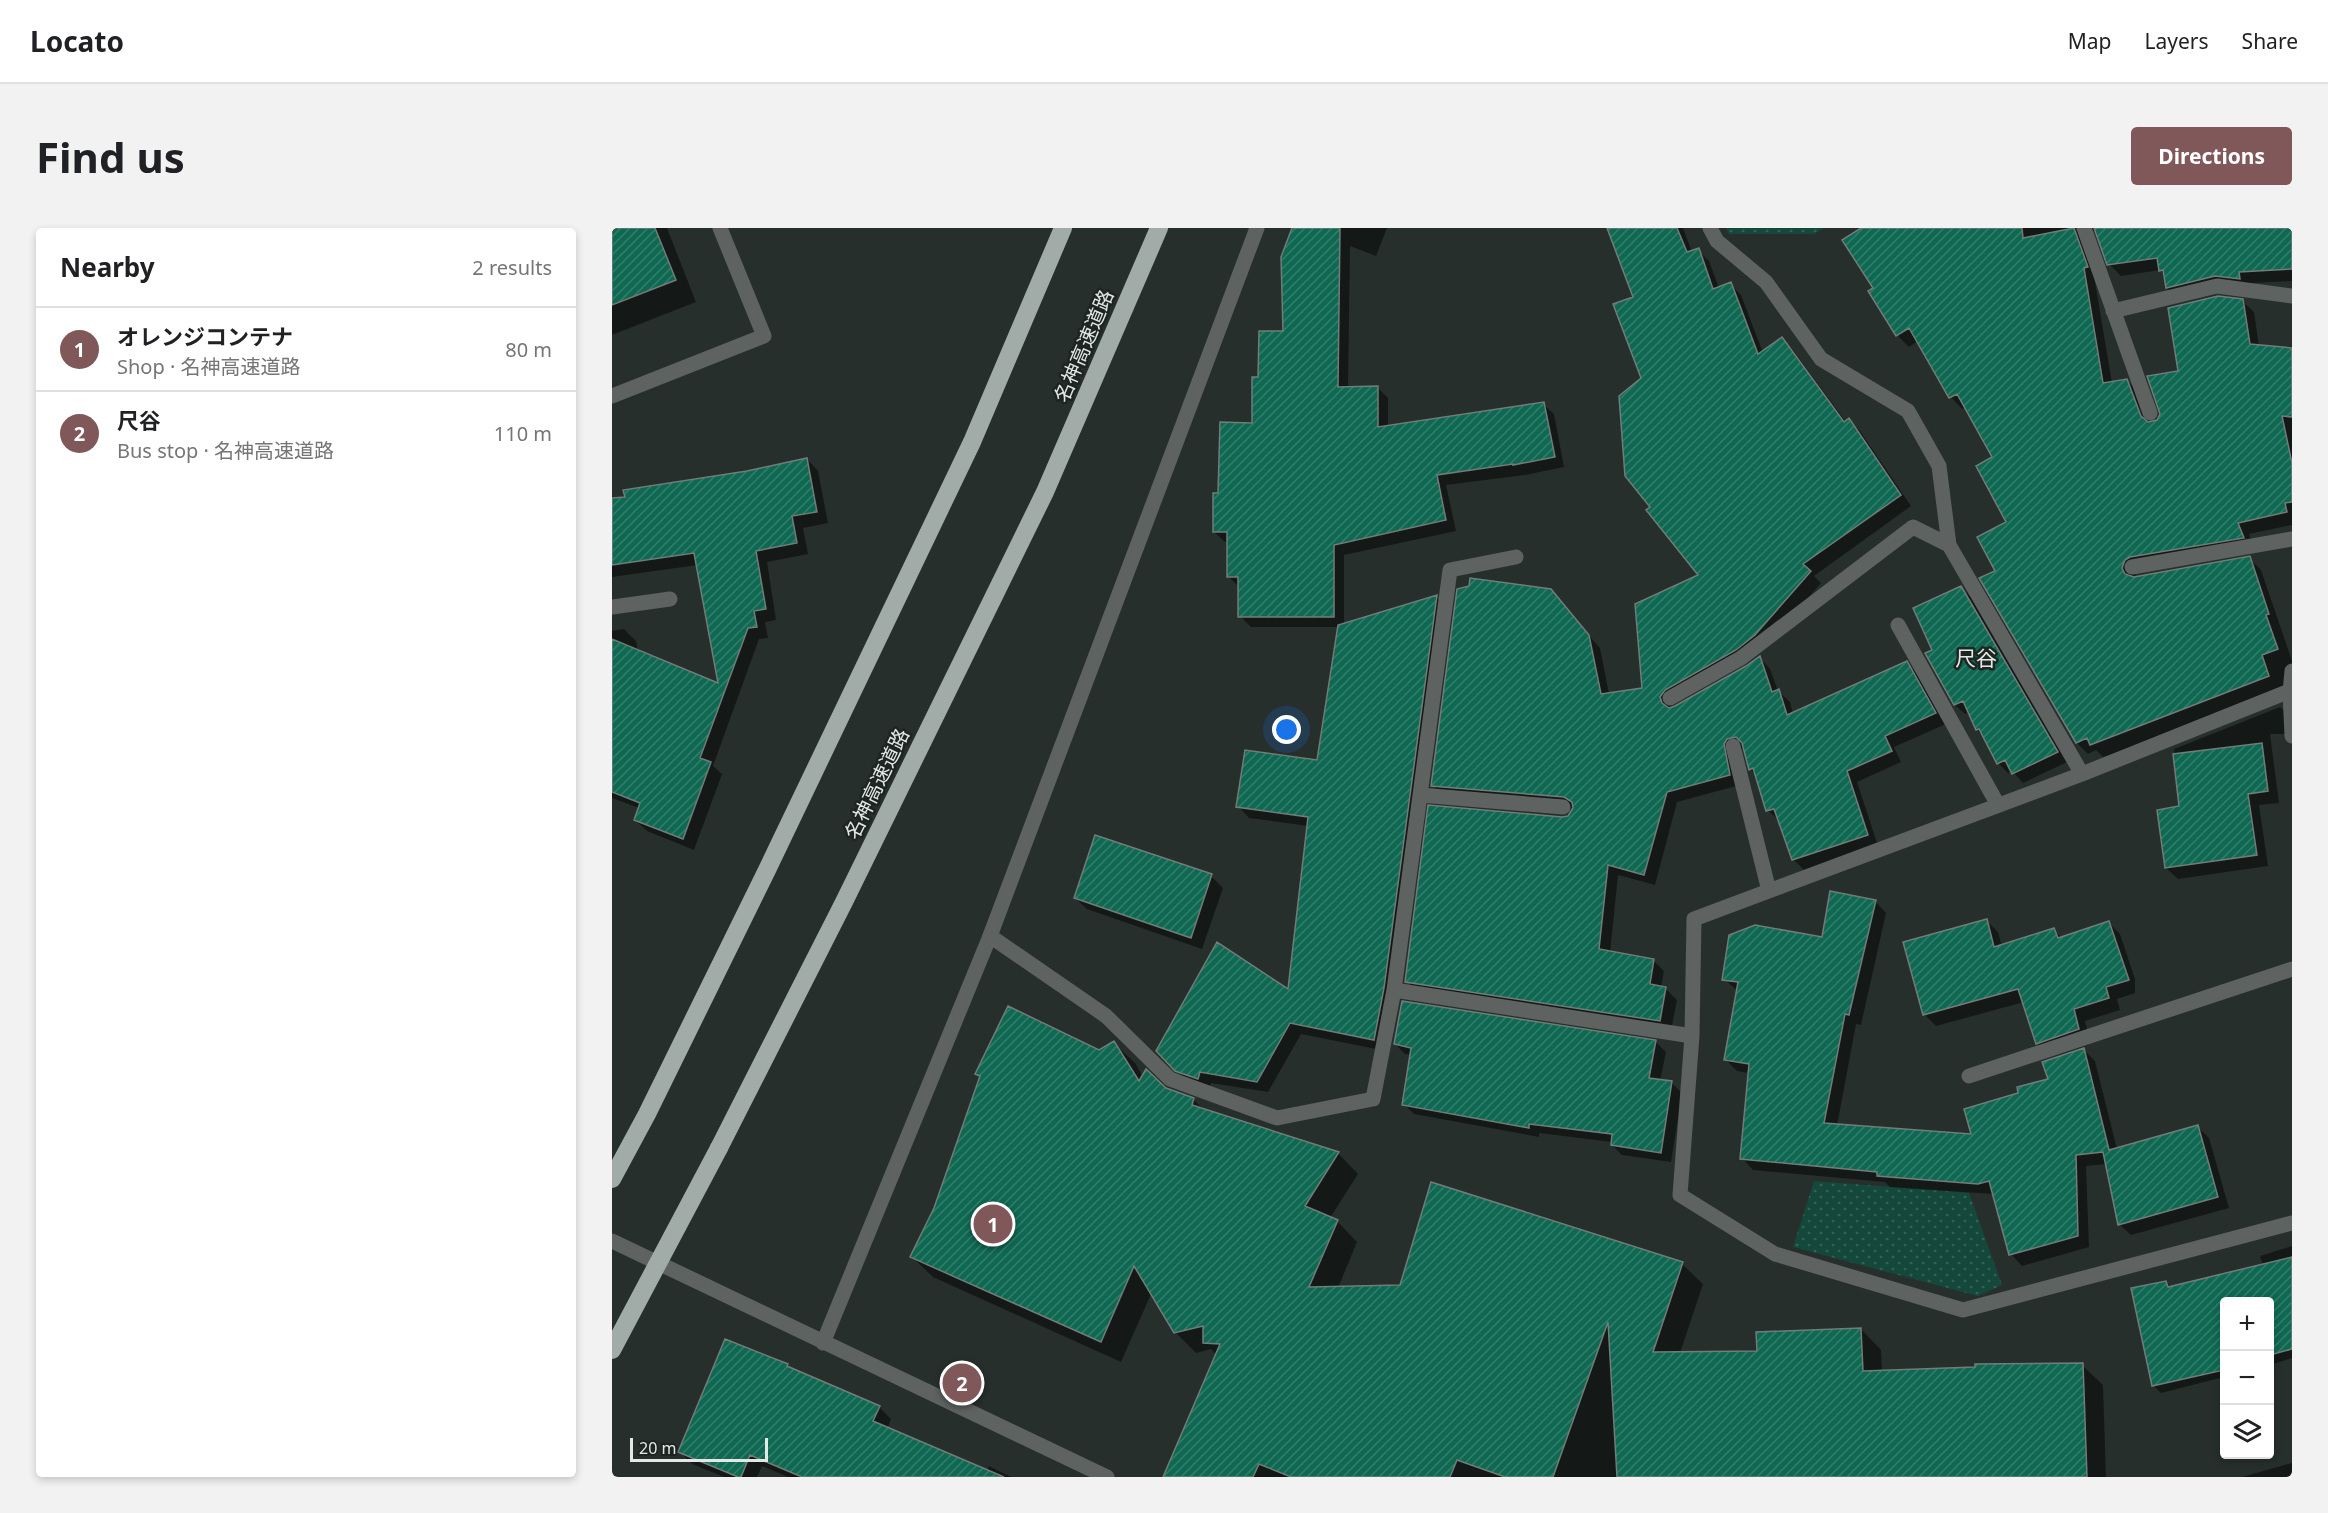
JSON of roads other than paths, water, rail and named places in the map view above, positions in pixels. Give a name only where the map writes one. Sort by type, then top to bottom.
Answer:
[{"type":"highway","points":[[612,1179],[647,1114],[972,442],[1063,228]]},
{"type":"highway","name":"名神高速道路","points":[[612,1350],[719,1148],[844,902],[1045,492],[1159,228]]},
{"type":"street","points":[[612,396],[764,336],[720,228]]},
{"type":"street","points":[[823,1343],[990,936],[1257,228]]},
{"type":"street","points":[[1710,228],[1717,241],[1766,282],[1821,359],[1908,411],[1939,466],[1949,545],[2082,774]]},
{"type":"street","points":[[2084,228],[2150,413]]},
{"type":"street","points":[[2113,310],[2217,286],[2292,296]]},
{"type":"street","points":[[1670,698],[1741,658],[1913,527],[1949,545]]},
{"type":"street","points":[[2132,567],[2292,539]]},
{"type":"street","points":[[990,936],[1106,1016],[1170,1079],[1277,1118],[1373,1099],[1394,990],[1450,570],[1516,557]]},
{"type":"street","points":[[612,607],[670,599]]},
{"type":"street","points":[[1899,624],[1998,805]]},
{"type":"street","points":[[2292,671],[2292,736]]},
{"type":"street","points":[[2291,691],[2082,774],[1694,920],[1692,1036],[1680,1195],[1775,1254],[1963,1310],[2292,1222]]},
{"type":"street","points":[[1732,746],[1769,891]]},
{"type":"street","points":[[1420,795],[1563,807]]},
{"type":"street","points":[[1969,1076],[2292,969]]},
{"type":"street","points":[[1394,990],[1692,1036]]},
{"type":"street","points":[[612,1241],[1107,1477]]},
{"type":"place","name":"オレンジコンテナ","points":[[993,1224]]},
{"type":"place","name":"尺谷","points":[[962,1383]]},
{"type":"district","name":"尺谷","points":[[1976,659]]}]
